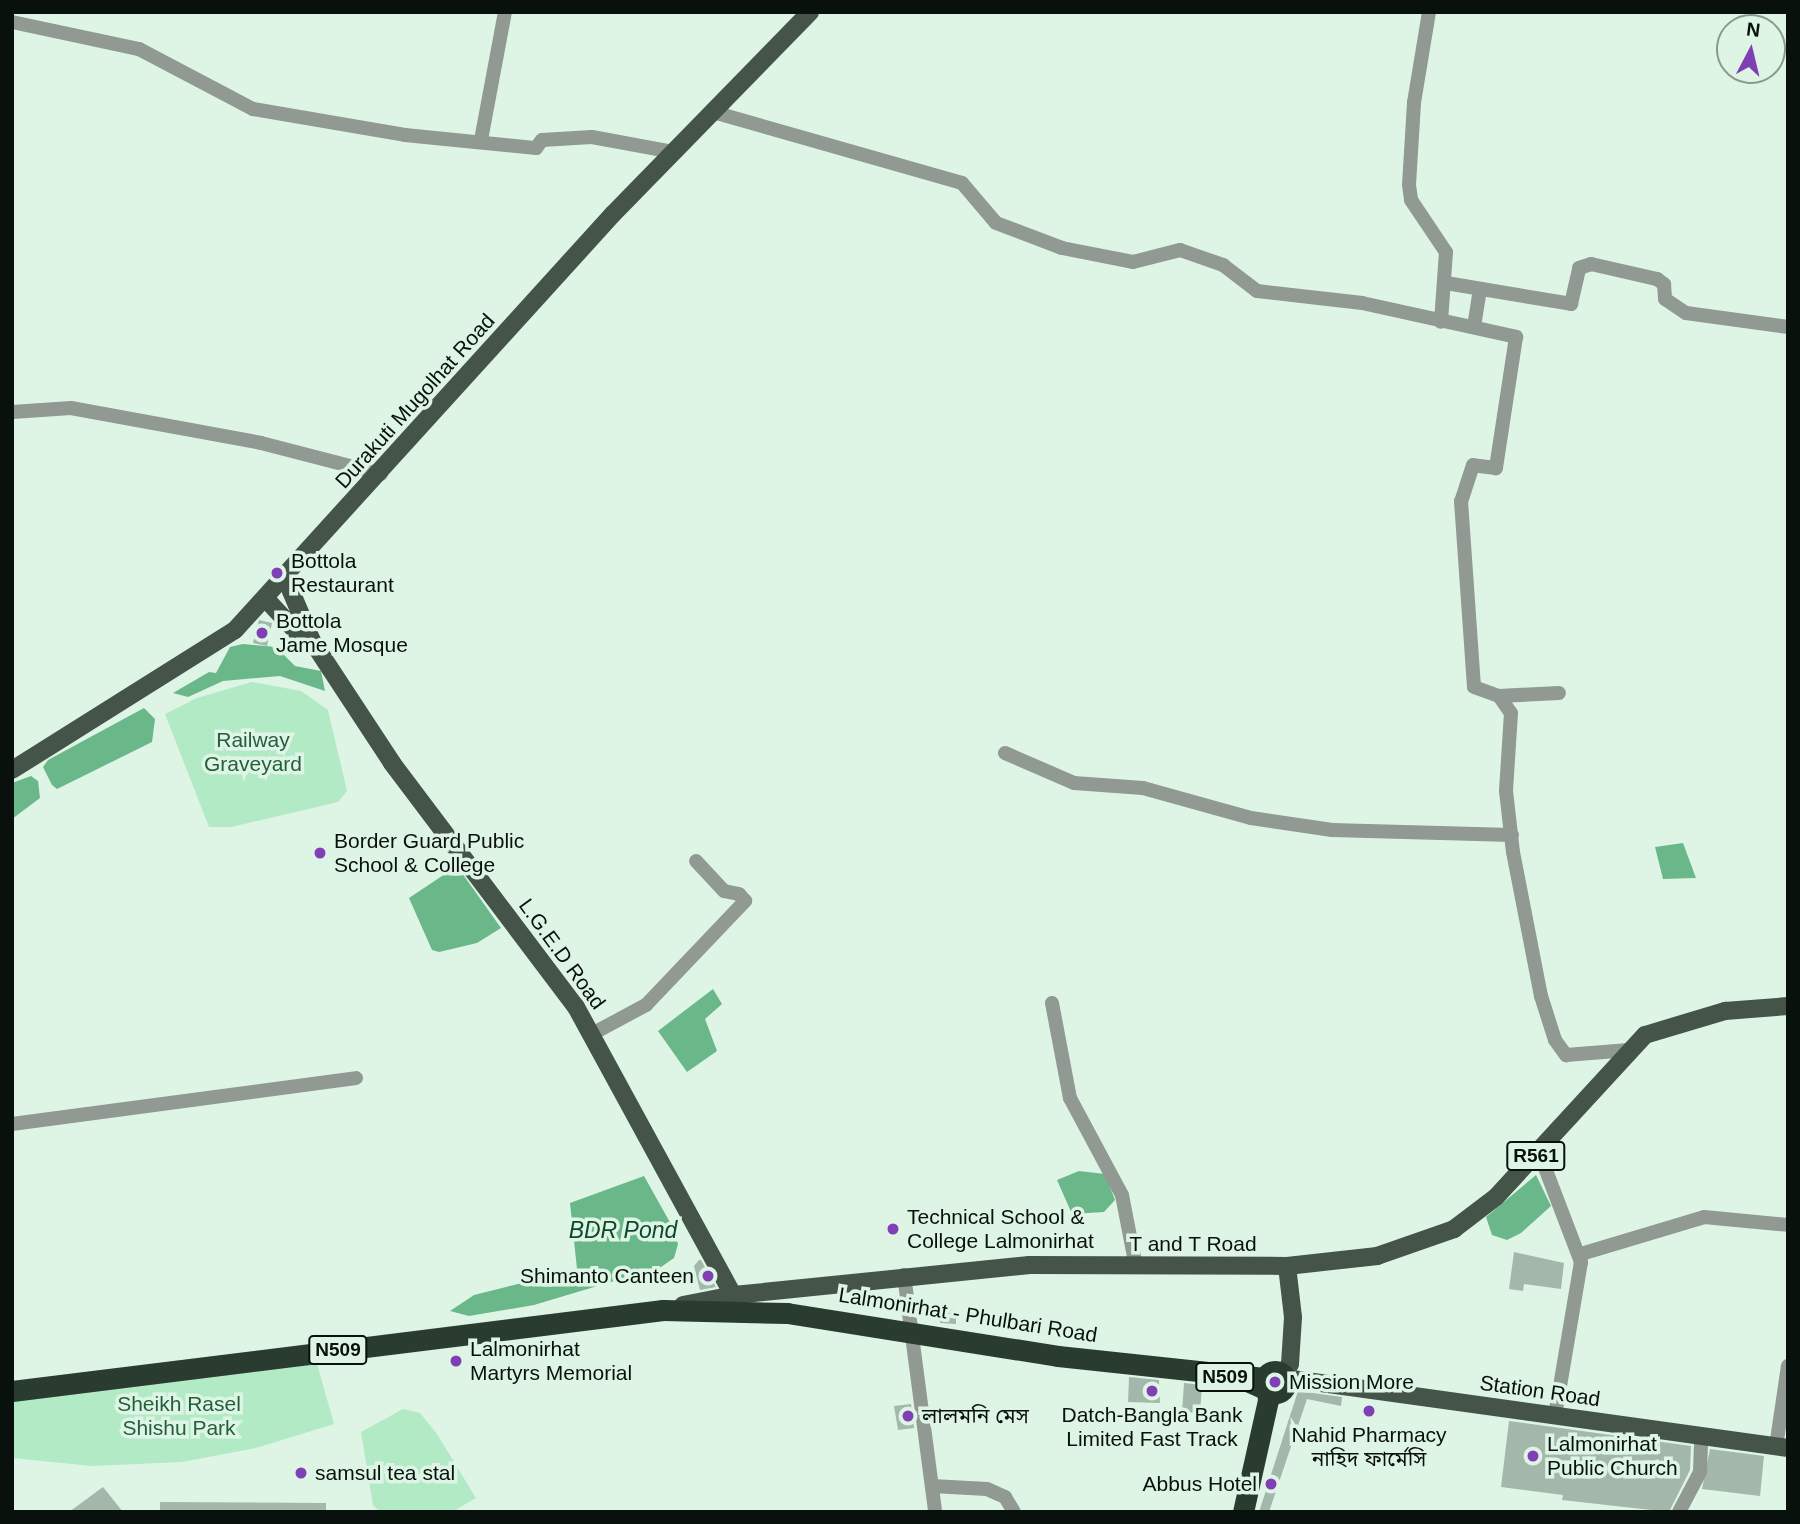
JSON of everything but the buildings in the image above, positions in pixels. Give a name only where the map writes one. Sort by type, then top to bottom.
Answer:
[{"type":"highway","name":"Lalmonirhat - Phulbari Road","points":[[12,1391],[738,1303],[1058,1356],[1241,1380],[1276,1382]]},
{"type":"highway","name":"N509","points":[[1243,1512],[1276,1382]]},
{"type":"highway","name":"N509","points":[[1252,1512],[1276,1382]]},
{"type":"main road","name":"Durakuti Mugolhat Road","points":[[12,770],[191,661],[235,630],[382,474],[673,152],[810,12]]},
{"type":"main road","points":[[265,598],[305,641],[312,641],[285,577]]},
{"type":"main road","name":"L.G.E.D Road","points":[[312,641],[371,728],[391,763],[558,981],[738,1303]]},
{"type":"main road","name":"R561","points":[[1539,1153],[1645,1035],[1705,1016],[1788,1006]]},
{"type":"main road","name":"T and T Road","points":[[738,1303],[904,1275],[1029,1265],[1287,1266],[1377,1256],[1426,1242],[1496,1197],[1539,1153]]},
{"type":"main road","points":[[1276,1382],[1290,1364],[1293,1317],[1287,1266]]},
{"type":"main road","name":"Station Road","points":[[1276,1382],[1555,1416],[1782,1448]]},
{"type":"street","points":[[481,140],[505,12]]},
{"type":"street","points":[[1429,12],[1409,185],[1411,200],[1446,252],[1446,283],[1441,322]]},
{"type":"street","points":[[12,22],[139,49],[253,109],[405,135],[481,140],[536,148],[542,140],[592,137],[673,152]]},
{"type":"street","points":[[713,112],[962,183],[996,223],[1062,248],[1132,262],[1180,250],[1223,265],[1256,290],[1362,303],[1516,337],[1496,468],[1473,465],[1461,501],[1474,687],[1499,696],[1559,694]]},
{"type":"street","points":[[1446,283],[1571,304],[1579,268],[1591,264],[1657,279],[1664,284],[1664,299],[1686,313],[1788,327]]},
{"type":"street","points":[[1474,327],[1480,289]]},
{"type":"street","points":[[12,412],[71,408],[261,443],[382,474]]},
{"type":"street","points":[[1499,696],[1511,713],[1506,791],[1512,835],[1541,996],[1555,1040],[1566,1055],[1629,1050]]},
{"type":"street","points":[[1005,753],[1074,782],[1143,788],[1251,818],[1332,830],[1512,835]]},
{"type":"street","points":[[590,1035],[646,1005],[745,901],[739,894],[724,891],[696,861]]},
{"type":"street","points":[[1052,1003],[1070,1098],[1122,1195],[1136,1267]]},
{"type":"street","points":[[12,1124],[356,1079]]},
{"type":"street","points":[[1539,1153],[1581,1254],[1555,1416]]},
{"type":"street","points":[[1581,1254],[1704,1217],[1788,1225]]},
{"type":"street","points":[[904,1275],[915,1332],[935,1512]]},
{"type":"street","points":[[1782,1448],[1788,1366]]},
{"type":"street","points":[[1679,1512],[1698,1480],[1702,1436]]},
{"type":"street","points":[[932,1486],[988,1489],[1005,1497],[1014,1512]]},
{"type":"green space","name":"Railway Graveyard","points":[[252,682],[301,691],[328,710],[347,791],[338,802],[231,827],[209,827],[165,714],[197,698]]},
{"type":"green space","name":"Sheikh Rasel Shishu Park","points":[[314,1353],[334,1424],[256,1448],[182,1462],[92,1466],[12,1458],[12,1391]]},
{"type":"green space","points":[[403,1409],[420,1413],[437,1434],[476,1498],[452,1512],[380,1512],[373,1505],[361,1432]]},
{"type":"water","points":[[243,644],[276,647],[295,666],[321,671],[325,691],[280,676],[223,681],[188,697],[173,693],[209,672],[216,673],[230,647]]},
{"type":"water","points":[[144,708],[155,719],[152,742],[57,789],[52,785],[43,767],[48,760]]},
{"type":"water","points":[[31,776],[38,781],[40,798],[12,819],[12,783]]},
{"type":"water","points":[[1683,843],[1696,878],[1663,879],[1655,847]]},
{"type":"water","points":[[457,866],[501,928],[477,943],[439,952],[432,950],[409,898]]},
{"type":"water","points":[[713,989],[722,1004],[705,1019],[717,1051],[687,1072],[658,1031]]},
{"type":"water","points":[[1079,1171],[1105,1174],[1115,1200],[1104,1212],[1072,1214],[1057,1180]]},
{"type":"water","points":[[1536,1175],[1551,1206],[1521,1233],[1507,1240],[1492,1235],[1486,1217]]},
{"type":"water","name":"BDR Pond","points":[[644,1176],[672,1226],[678,1244],[674,1258],[661,1267],[534,1305],[469,1316],[450,1311],[474,1295],[577,1269],[570,1203]]},
{"type":"place","name":"Bottola Restaurant","points":[[277,573]]},
{"type":"place","name":"Bottola Jame Mosque","points":[[262,633]]},
{"type":"place","name":"Border Guard Public School & College","points":[[320,853]]},
{"type":"place","name":"Technical School & College Lalmonirhat","points":[[893,1229]]},
{"type":"place","name":"Shimanto Canteen","points":[[708,1276]]},
{"type":"place","name":"Lalmonirhat Martyrs Memorial","points":[[456,1361]]},
{"type":"place","name":"Mission More","points":[[1275,1382]]},
{"type":"place","name":"Datch-Bangla Bank Limited Fast Track","points":[[1152,1391]]},
{"type":"place","name":"Nahid Pharmacy নাহিদ ফার্মেসি","points":[[1369,1411]]},
{"type":"place","name":"লালমনি মেস","points":[[908,1416]]},
{"type":"place","name":"Lalmonirhat Public Church","points":[[1533,1456]]},
{"type":"place","name":"samsul tea stal","points":[[301,1473]]},
{"type":"place","name":"Abbus Hotel","points":[[1271,1484]]}]
